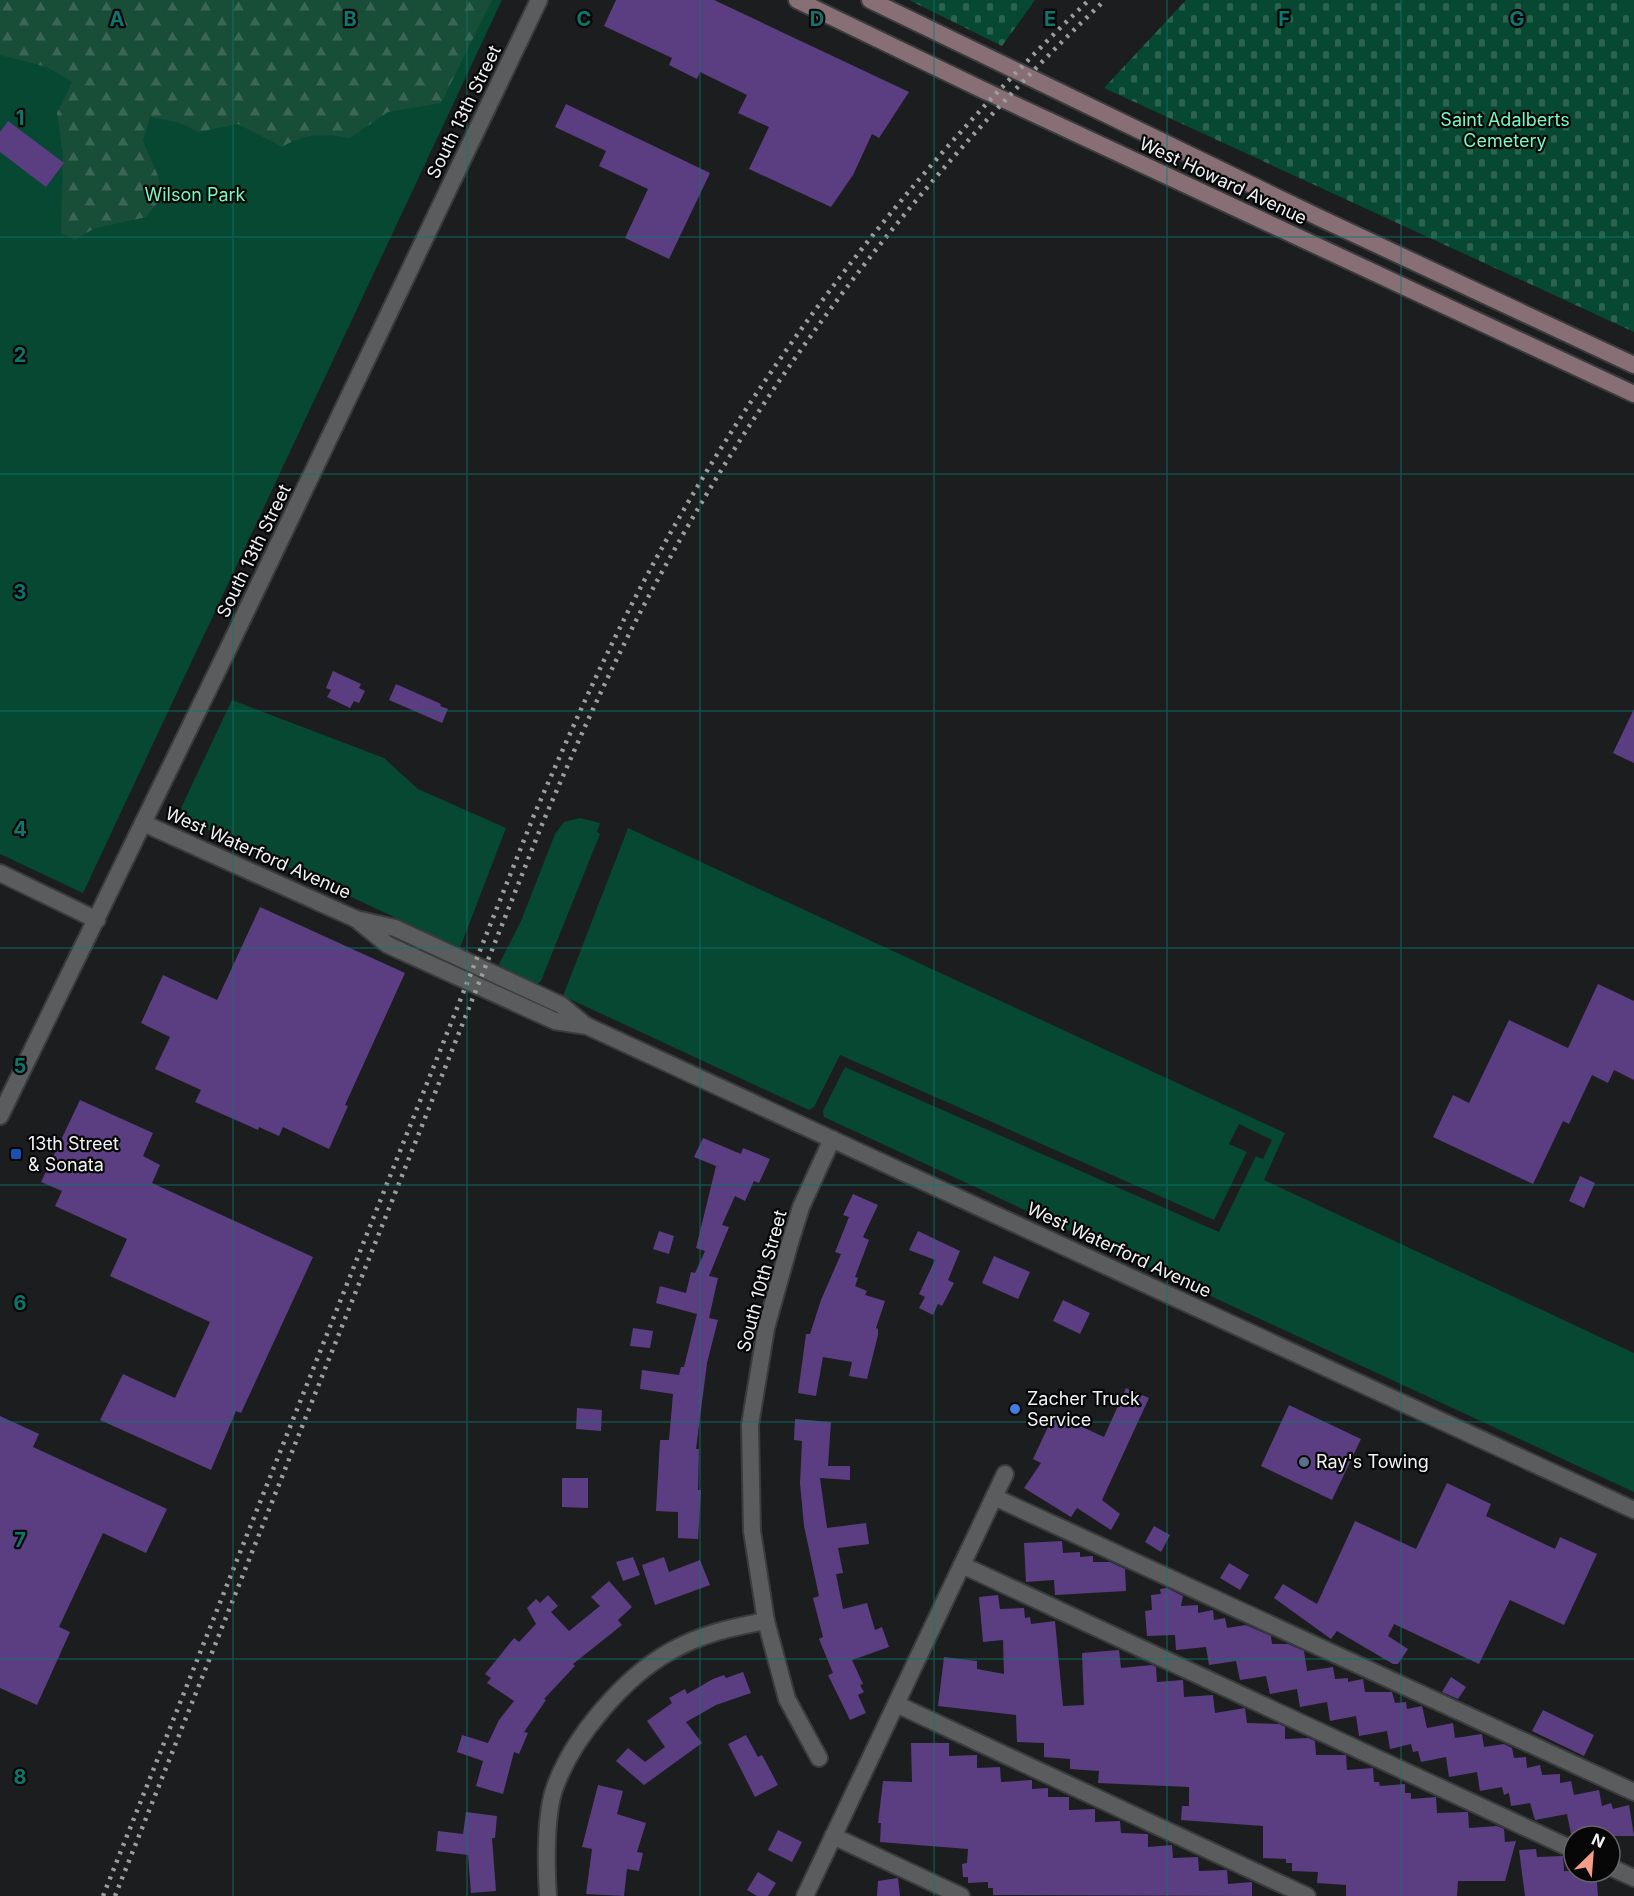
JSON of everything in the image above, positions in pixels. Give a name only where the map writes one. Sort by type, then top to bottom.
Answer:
[{"type":"main road","name":"West Howard Avenue","points":[[797,0],[991,94],[1634,394]]},
{"type":"main road","name":"West Howard Avenue","points":[[870,0],[1330,223],[1634,365]]},
{"type":"street","name":"South 13th Street","points":[[2,1108],[98,920],[539,0]]},
{"type":"street","name":"West Waterford Avenue","points":[[143,823],[356,919],[395,928],[474,964],[561,1005],[587,1026],[1634,1510]]},
{"type":"street","points":[[0,873],[98,920]]},
{"type":"street","name":"South 10th Street","points":[[819,1758],[787,1699],[766,1621],[752,1531],[750,1425],[766,1328],[789,1246],[801,1208],[832,1139]]},
{"type":"street","points":[[805,1896],[1005,1474]]},
{"type":"street","points":[[994,1497],[1634,1792]]},
{"type":"street","points":[[962,1565],[1562,1844]]},
{"type":"street","points":[[548,1896],[546,1857],[555,1788],[582,1736],[620,1690],[671,1651],[722,1629],[766,1621]]},
{"type":"street","points":[[896,1704],[1307,1896]]},
{"type":"street","points":[[833,1836],[961,1896]]},
{"type":"green space","name":"Wilson Park","points":[[0,0],[502,0],[83,893],[0,854]]},
{"type":"green space","points":[[0,0],[492,0],[441,103],[388,112],[350,138],[315,135],[282,147],[238,124],[199,132],[177,122],[150,117],[143,141],[158,176],[163,196],[146,217],[93,229],[75,240],[61,233],[63,154],[57,113],[72,82],[47,67],[0,55]]},
{"type":"green space","points":[[909,0],[1035,0],[1002,46]]},
{"type":"green space","name":"Saint Adalberts Cemetery","points":[[1186,0],[1634,0],[1634,332],[1104,88]]},
{"type":"green space","points":[[232,700],[384,758],[418,789],[506,828],[460,948],[183,818],[181,808]]},
{"type":"green space","points":[[580,818],[600,823],[597,832],[600,834],[541,981],[537,984],[498,966],[521,921],[555,834],[564,822]]},
{"type":"green space","points":[[628,828],[1285,1133],[1264,1180],[1634,1353],[1634,1492],[824,1117],[823,1111],[845,1067],[1219,1232],[1256,1156],[1263,1159],[1272,1140],[1239,1124],[1229,1144],[1247,1152],[1214,1220],[840,1055],[814,1107],[809,1110],[563,996]]},
{"type":"building","points":[[616,0],[714,0],[909,92],[879,138],[872,134],[853,175],[831,207],[749,169],[769,127],[738,113],[747,95],[700,72],[697,79],[669,65],[672,58],[604,26]]},
{"type":"building","points":[[566,104],[710,173],[669,259],[625,238],[648,189],[599,166],[606,151],[555,127]]},
{"type":"building","points":[[8,121],[64,163],[46,187],[0,152],[0,132]]},
{"type":"building","points":[[333,671],[361,684],[359,688],[365,691],[359,703],[354,701],[350,708],[327,697],[331,690],[326,688]]},
{"type":"building","points":[[396,684],[448,709],[442,723],[389,700]]},
{"type":"building","points":[[1634,709],[1634,763],[1613,753]]},
{"type":"building","points":[[260,907],[405,973],[345,1105],[348,1106],[329,1149],[283,1127],[279,1136],[259,1127],[258,1130],[195,1102],[201,1090],[155,1069],[170,1037],[141,1023],[163,975],[217,1000]]},
{"type":"building","points":[[1598,984],[1634,1001],[1634,1080],[1614,1070],[1608,1083],[1592,1075],[1569,1124],[1563,1121],[1533,1184],[1433,1137],[1453,1095],[1469,1103],[1509,1020],[1568,1048]]},
{"type":"building","points":[[80,1100],[153,1133],[143,1156],[160,1165],[152,1183],[313,1257],[241,1413],[236,1411],[211,1470],[100,1420],[123,1374],[175,1398],[210,1322],[110,1276],[127,1239],[55,1206],[62,1191],[41,1182]]},
{"type":"building","points":[[703,1138],[741,1154],[743,1148],[770,1159],[759,1183],[754,1181],[745,1201],[735,1196],[722,1225],[729,1227],[709,1276],[718,1278],[709,1318],[718,1320],[707,1363],[696,1449],[699,1449],[698,1490],[701,1490],[698,1539],[678,1538],[678,1512],[656,1511],[660,1440],[669,1440],[673,1394],[640,1389],[642,1370],[679,1375],[681,1367],[684,1367],[697,1314],[656,1303],[660,1286],[686,1293],[691,1272],[695,1273],[705,1251],[696,1248],[716,1166],[694,1157]]},
{"type":"building","points":[[1580,1176],[1595,1183],[1584,1208],[1569,1201]]},
{"type":"building","points":[[853,1194],[878,1205],[863,1237],[869,1240],[855,1277],[858,1278],[855,1286],[867,1291],[865,1295],[885,1301],[876,1328],[878,1335],[867,1379],[849,1376],[852,1362],[823,1357],[816,1396],[798,1393],[806,1334],[810,1334],[821,1300],[841,1254],[835,1252],[849,1217],[843,1215]]},
{"type":"building","points":[[659,1231],[674,1236],[669,1254],[653,1249]]},
{"type":"building","points":[[918,1231],[960,1251],[948,1280],[954,1283],[942,1306],[938,1304],[933,1315],[919,1308],[925,1297],[919,1294],[935,1260],[909,1250]]},
{"type":"building","points":[[994,1256],[1030,1272],[1018,1299],[982,1283]]},
{"type":"building","points":[[1063,1300],[1090,1313],[1080,1334],[1053,1321]]},
{"type":"building","points":[[633,1328],[653,1331],[650,1348],[630,1346]]},
{"type":"building","points":[[1126,1388],[1149,1398],[1102,1500],[1120,1514],[1111,1530],[1077,1508],[1071,1517],[1024,1488],[1041,1463],[1033,1459],[1054,1414],[1104,1437]]},
{"type":"building","points":[[1289,1405],[1361,1439],[1332,1500],[1261,1466]]},
{"type":"building","points":[[577,1408],[602,1410],[601,1431],[576,1429]]},
{"type":"building","points":[[0,1416],[39,1434],[33,1447],[167,1509],[146,1553],[103,1533],[59,1627],[70,1632],[37,1705],[0,1688]]},
{"type":"building","points":[[795,1419],[831,1422],[828,1466],[850,1466],[850,1480],[820,1478],[827,1528],[866,1523],[869,1544],[838,1548],[843,1573],[836,1574],[843,1609],[867,1603],[875,1630],[882,1627],[889,1647],[852,1660],[863,1684],[860,1685],[864,1692],[858,1695],[866,1713],[850,1720],[828,1675],[833,1673],[819,1639],[823,1637],[813,1598],[819,1596],[804,1526],[800,1483],[802,1441],[794,1440]]},
{"type":"building","points":[[562,1478],[588,1478],[588,1508],[562,1507]]},
{"type":"building","points":[[1447,1483],[1491,1504],[1486,1516],[1555,1549],[1560,1537],[1597,1554],[1564,1625],[1510,1600],[1479,1664],[1394,1624],[1388,1636],[1408,1649],[1398,1664],[1393,1664],[1337,1631],[1331,1639],[1274,1598],[1283,1584],[1317,1604],[1355,1521],[1416,1549]]},
{"type":"building","points":[[1154,1526],[1170,1535],[1161,1552],[1145,1542]]},
{"type":"building","points":[[1062,1541],[1063,1553],[1080,1552],[1080,1557],[1093,1556],[1093,1562],[1110,1562],[1125,1569],[1126,1591],[1055,1595],[1054,1580],[1026,1582],[1024,1543]]},
{"type":"building","points":[[633,1557],[640,1575],[623,1581],[616,1562]]},
{"type":"building","points":[[664,1557],[669,1572],[700,1560],[710,1585],[655,1605],[642,1565]]},
{"type":"building","points":[[1229,1563],[1249,1575],[1240,1590],[1220,1578]]},
{"type":"building","points":[[609,1581],[632,1607],[618,1620],[622,1625],[573,1664],[575,1666],[544,1699],[546,1700],[524,1732],[528,1733],[519,1754],[514,1752],[503,1794],[476,1786],[483,1761],[457,1752],[462,1735],[488,1743],[499,1720],[514,1701],[487,1683],[491,1678],[485,1674],[514,1638],[519,1642],[536,1624],[527,1608],[536,1599],[540,1603],[548,1595],[558,1606],[551,1612],[569,1631],[600,1606],[591,1597]]},
{"type":"building","points":[[1167,1588],[1183,1596],[1181,1606],[1198,1605],[1198,1613],[1213,1610],[1214,1620],[1225,1618],[1227,1628],[1246,1625],[1271,1636],[1272,1644],[1288,1644],[1304,1651],[1307,1671],[1333,1667],[1335,1679],[1348,1678],[1348,1682],[1363,1679],[1365,1692],[1392,1692],[1395,1703],[1406,1702],[1407,1709],[1422,1706],[1427,1728],[1453,1723],[1455,1738],[1482,1734],[1484,1747],[1504,1744],[1512,1748],[1514,1758],[1526,1757],[1527,1768],[1540,1765],[1542,1775],[1560,1774],[1560,1783],[1571,1781],[1574,1795],[1599,1790],[1602,1806],[1611,1803],[1613,1809],[1629,1805],[1634,1836],[1622,1836],[1622,1824],[1569,1824],[1567,1814],[1535,1820],[1530,1803],[1511,1806],[1509,1793],[1504,1795],[1502,1787],[1480,1791],[1477,1772],[1449,1777],[1446,1757],[1421,1762],[1418,1751],[1413,1752],[1411,1744],[1390,1749],[1387,1731],[1359,1736],[1356,1716],[1330,1721],[1327,1702],[1300,1707],[1297,1689],[1270,1694],[1266,1676],[1240,1680],[1236,1661],[1209,1665],[1206,1647],[1176,1650],[1175,1635],[1147,1636],[1145,1611],[1152,1610],[1151,1595],[1161,1594],[1160,1589]]},
{"type":"building","points":[[998,1595],[1000,1609],[1024,1608],[1025,1618],[1030,1617],[1031,1624],[1055,1621],[1063,1706],[1084,1705],[1082,1653],[1119,1650],[1121,1668],[1152,1665],[1156,1667],[1157,1682],[1183,1680],[1184,1697],[1213,1695],[1215,1713],[1245,1708],[1247,1723],[1279,1724],[1285,1727],[1285,1739],[1308,1738],[1315,1741],[1316,1755],[1346,1755],[1347,1770],[1373,1768],[1374,1782],[1379,1782],[1380,1786],[1405,1784],[1405,1793],[1411,1793],[1411,1799],[1436,1797],[1437,1813],[1468,1812],[1469,1828],[1497,1826],[1504,1829],[1505,1842],[1516,1841],[1505,1881],[1458,1881],[1457,1896],[1346,1896],[1346,1885],[1317,1883],[1318,1872],[1292,1871],[1292,1863],[1286,1863],[1286,1859],[1263,1858],[1263,1826],[1181,1820],[1182,1806],[1189,1806],[1189,1787],[1098,1783],[1099,1771],[1070,1769],[1070,1759],[1044,1757],[1044,1743],[1017,1742],[1016,1715],[938,1706],[944,1657],[977,1661],[977,1669],[1004,1674],[1003,1640],[983,1642],[979,1597]]},
{"type":"building","points":[[743,1672],[751,1693],[716,1705],[686,1722],[702,1743],[644,1785],[616,1761],[628,1748],[645,1762],[665,1747],[647,1721],[672,1703],[669,1698],[685,1689],[687,1694],[724,1675],[726,1678]]},
{"type":"building","points":[[1451,1677],[1466,1687],[1458,1699],[1442,1692]]},
{"type":"building","points":[[1543,1710],[1594,1735],[1584,1756],[1532,1731]]},
{"type":"building","points":[[746,1735],[758,1757],[762,1755],[778,1785],[755,1797],[728,1744]]},
{"type":"building","points":[[911,1743],[949,1743],[949,1756],[977,1755],[977,1768],[1000,1767],[1001,1782],[1032,1780],[1032,1789],[1048,1788],[1048,1797],[1069,1797],[1069,1810],[1095,1809],[1095,1822],[1120,1821],[1121,1833],[1148,1834],[1148,1847],[1172,1845],[1173,1858],[1198,1857],[1199,1871],[1227,1870],[1228,1884],[1252,1882],[1252,1896],[993,1895],[993,1888],[988,1888],[988,1882],[968,1883],[968,1877],[963,1877],[962,1864],[967,1863],[968,1849],[880,1842],[881,1823],[878,1823],[883,1781],[912,1782]]},
{"type":"building","points":[[598,1785],[623,1791],[617,1814],[646,1823],[637,1852],[643,1853],[639,1871],[627,1869],[624,1896],[586,1894],[592,1849],[582,1847]]},
{"type":"building","points":[[466,1812],[497,1816],[495,1838],[492,1838],[496,1891],[471,1893],[468,1855],[436,1851],[438,1831],[463,1834]]},
{"type":"building","points":[[778,1830],[802,1842],[792,1862],[768,1850]]},
{"type":"building","points":[[1536,1849],[1537,1857],[1562,1856],[1562,1884],[1597,1884],[1598,1896],[1525,1896],[1519,1850]]},
{"type":"building","points":[[758,1872],[776,1883],[768,1896],[757,1896],[747,1890]]},
{"type":"building","points":[[898,1878],[900,1896],[877,1896],[878,1881]]},
{"type":"railway","points":[[103,1896],[534,815],[595,679],[635,598],[681,515],[730,435],[782,356],[837,281],[957,136],[1089,0]]},
{"type":"railway","points":[[115,1896],[543,822],[633,626],[712,485],[811,336],[864,265],[979,128],[1105,0]]},
{"type":"place","name":"13th Street & Sonata","points":[[16,1154]]},
{"type":"place","name":"Zacher Truck Service","points":[[1015,1409]]},
{"type":"place","name":"Ray's Towing","points":[[1304,1462]]}]
